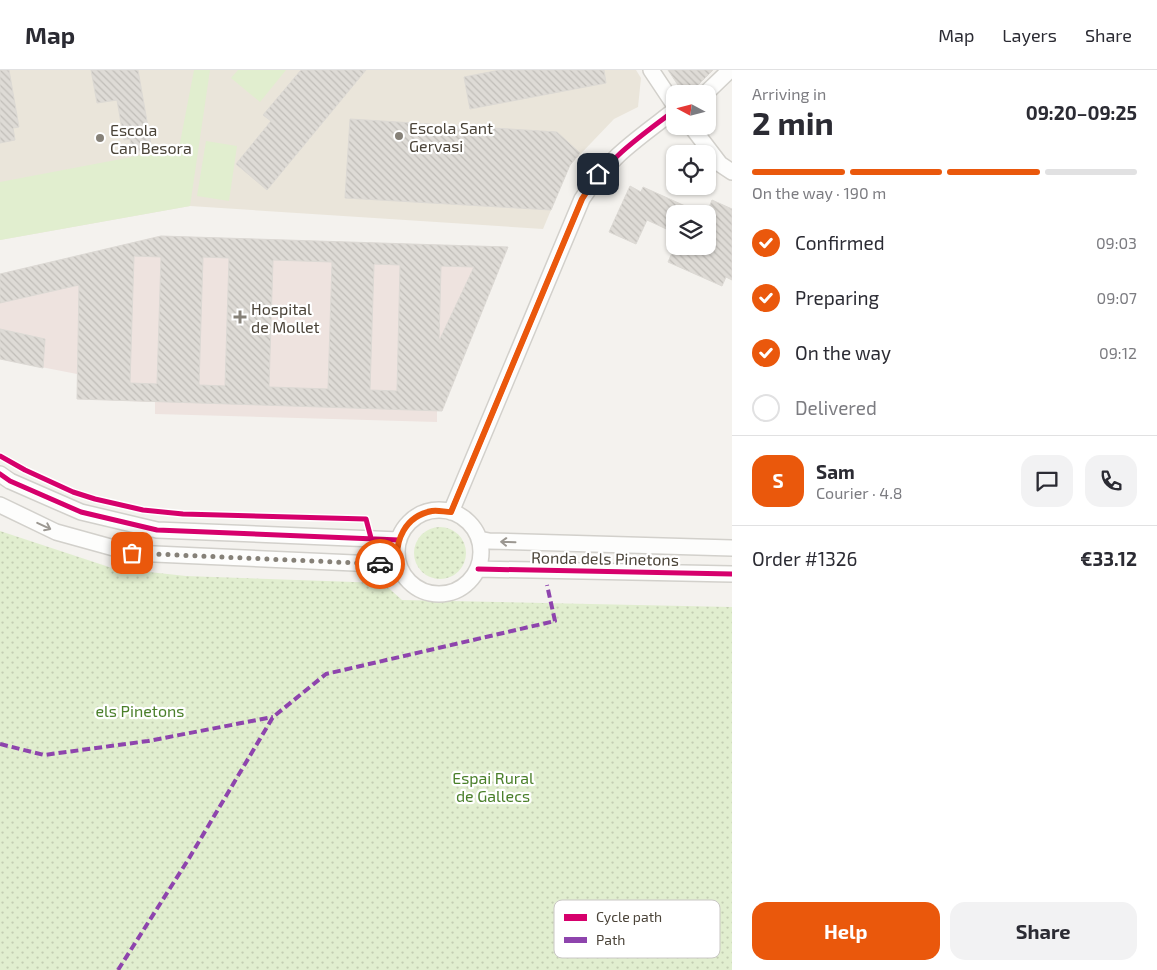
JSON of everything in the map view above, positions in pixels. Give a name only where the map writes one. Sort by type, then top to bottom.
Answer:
[{"type":"street","points":[[651,70],[666,94]]},
{"type":"street","points":[[714,85],[730,70]]},
{"type":"street","points":[[451,512],[582,199],[598,174],[616,154],[666,115]]},
{"type":"street","points":[[699,135],[720,164],[732,172]]},
{"type":"street","points":[[0,474],[10,481],[81,512],[156,530],[398,540]]},
{"type":"street","points":[[0,505],[56,532],[132,553],[398,565]]},
{"type":"street","points":[[433,510],[451,512],[463,518],[473,528],[479,539],[481,554],[478,569],[465,586],[457,590],[436,595],[424,592],[408,582],[398,565],[396,554],[398,540],[403,530],[418,516],[433,510]]},
{"type":"street","name":"Ronda dels Pinetons","points":[[479,539],[489,541],[732,548]]},
{"type":"street","name":"Ronda dels Pinetons","points":[[478,569],[732,574]]},
{"type":"shaded area","name":"Escola Sant Gervasi","points":[[0,70],[636,70],[641,78],[638,107],[614,119],[570,165],[543,229],[190,206],[0,240]]},
{"type":"shaded area","name":"Hospital de Mollet","points":[[161,236],[508,247],[442,411],[437,410],[437,422],[155,414],[155,402],[77,399],[77,374],[0,359],[0,274]]},
{"type":"green space","points":[[194,70],[210,70],[190,206],[0,240],[0,182],[179,148]]},
{"type":"green space","points":[[238,70],[286,70],[260,102],[231,78]]},
{"type":"green space","points":[[206,141],[237,146],[229,201],[197,196]]},
{"type":"green space","points":[[435,527],[445,527],[454,531],[462,539],[466,553],[462,567],[454,575],[445,579],[435,579],[426,575],[418,567],[414,558],[414,548],[418,539],[426,531]]},
{"type":"green space","points":[[0,531],[112,568],[186,576],[383,583],[402,600],[732,607],[732,970],[0,970]]},
{"type":"building","points":[[0,70],[9,70],[19,127],[13,128],[15,140],[0,143]]},
{"type":"building","points":[[91,70],[138,70],[152,150],[132,153],[130,139],[124,140],[117,100],[97,103]]},
{"type":"building","points":[[301,70],[366,70],[267,190],[236,164],[271,121],[263,115]]},
{"type":"building","points":[[500,70],[604,70],[606,83],[470,109],[464,77]]},
{"type":"building","points":[[668,70],[713,70],[698,85],[678,85]]},
{"type":"building","points":[[350,119],[557,132],[580,153],[570,165],[551,210],[345,198]]},
{"type":"building","points":[[630,186],[641,192],[643,187],[683,205],[666,205],[666,229],[647,220],[636,244],[609,232]]},
{"type":"building","points":[[712,200],[732,209],[732,280],[726,277],[722,286],[668,262],[671,255],[716,255],[716,205],[710,205]]},
{"type":"building","name":"Hospital de Mollet","points":[[161,236],[508,247],[442,411],[77,399],[79,285],[0,303],[0,274]],"holes":[[[134,256],[161,257],[157,384],[130,383]],[[203,257],[229,258],[225,386],[199,385]],[[273,260],[332,262],[328,389],[269,387]],[[374,264],[400,265],[397,391],[370,390]],[[441,266],[474,267],[439,341]]]},
{"type":"building","points":[[0,329],[45,339],[43,368],[0,359]]},
{"type":"marked path","points":[[118,970],[188,860],[273,717],[326,674],[555,621],[547,585]]},
{"type":"marked path","points":[[0,744],[44,755],[148,741],[273,717]]},
{"type":"cycle path","points":[[451,512],[582,199],[592,184],[613,160],[666,117]]},
{"type":"cycle path","points":[[0,456],[73,492],[143,510],[183,514],[366,519],[371,538]]},
{"type":"cycle path","points":[[0,474],[10,481],[81,512],[157,530],[399,540]]},
{"type":"cycle path","points":[[478,569],[732,574]]},
{"type":"way so far","points":[[132,553],[380,564]]},
{"type":"place","name":"Escola Sant Gervasi","points":[[399,136]]},
{"type":"place","name":"Escola Can Besora","points":[[100,138]]},
{"type":"place","name":"Hospital de Mollet","points":[[240,317]]},
{"type":"route","points":[[380,564],[398,565],[396,554],[398,540],[403,530],[418,516],[433,510],[451,512],[469,473],[582,199],[598,174]]},
{"type":"park label","name":"els Pinetons","points":[[140,710]]},
{"type":"park label","name":"Espai Rural de Gallecs","points":[[493,786]]}]
